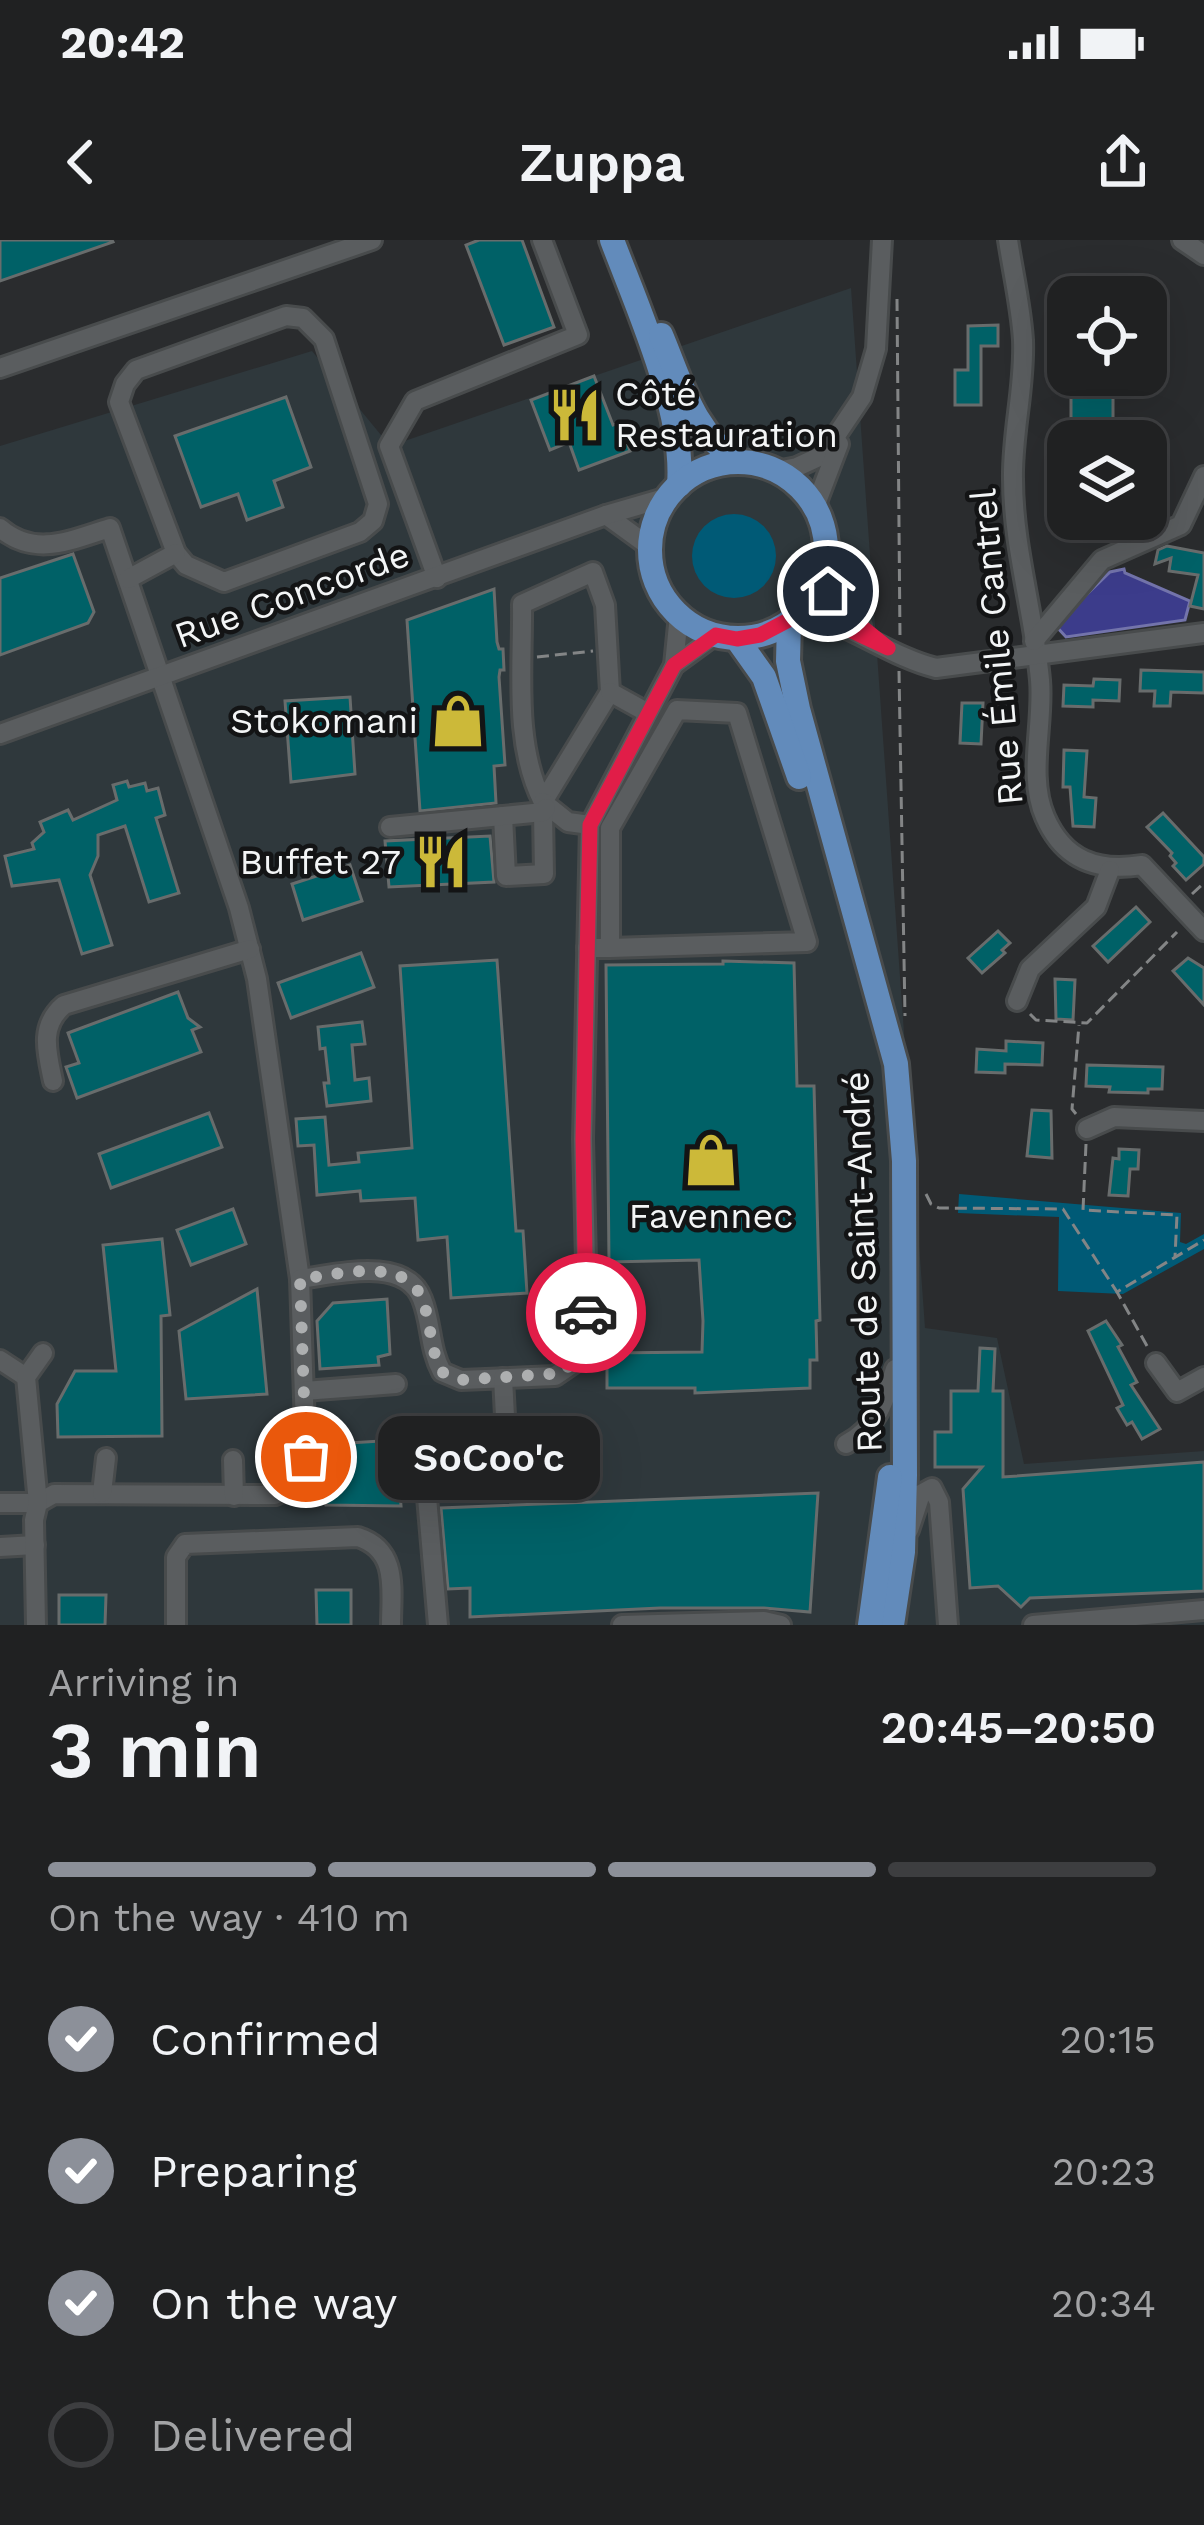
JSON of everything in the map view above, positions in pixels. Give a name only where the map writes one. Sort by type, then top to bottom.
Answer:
[{"type":"main road","points":[[613,240],[676,425],[681,459],[673,491]]},
{"type":"main road","points":[[623,240],[698,424],[712,443],[739,462],[777,471],[794,482],[815,507],[826,545],[822,578],[794,618],[760,635],[726,637],[679,615],[654,577],[650,547],[658,512],[673,491],[707,468],[739,462]]},
{"type":"main road","name":"Route de Saint-André","points":[[794,618],[788,661],[798,709],[896,1064],[904,1193],[903,1552],[892,1625]]},
{"type":"main road","name":"Route de Saint-André","points":[[726,637],[764,677],[788,739],[882,1052],[893,1111],[896,1369],[891,1474],[870,1625]]},
{"type":"street","points":[[0,368],[372,240]]},
{"type":"street","points":[[437,578],[389,446],[415,400],[578,335],[542,240]]},
{"type":"street","points":[[815,507],[862,397],[876,349],[881,240]]},
{"type":"street","name":"Rue Émile Cantrel","points":[[1008,240],[1023,340],[1013,479],[1026,605],[1040,683],[1039,796],[1055,836],[1081,862],[1110,870],[1142,865],[1198,925]]},
{"type":"street","points":[[1182,240],[1204,255]]},
{"type":"street","points":[[286,316],[303,318],[324,339],[343,389],[377,490],[373,521],[360,532],[224,582],[186,565],[176,553],[119,402],[125,384],[136,370],[286,316]]},
{"type":"street","points":[[777,471],[817,460],[847,425]]},
{"type":"street","points":[[1035,648],[1102,560],[1181,525],[1204,476]]},
{"type":"street","name":"Rue Concorde","points":[[0,734],[673,491]]},
{"type":"street","points":[[605,514],[650,547]]},
{"type":"street","points":[[0,527],[23,542],[42,547],[110,528],[162,677],[250,949],[266,1029],[300,1279],[306,1457],[290,1489],[275,1496],[53,1494],[38,1503],[0,1504]]},
{"type":"street","points":[[128,579],[176,553]]},
{"type":"street","points":[[502,816],[506,876],[544,874],[544,807],[526,753],[522,604],[593,572],[605,604],[610,692],[544,807]]},
{"type":"street","points":[[822,578],[834,604],[888,648]]},
{"type":"street","points":[[300,1279],[377,1271],[407,1279],[422,1296],[431,1353],[442,1372],[461,1380],[563,1373],[588,1342],[583,1142],[590,825],[674,665],[679,615]]},
{"type":"street","points":[[794,618],[824,618],[913,662],[936,668],[1035,648],[1204,633]]},
{"type":"street","points":[[674,665],[726,637]]},
{"type":"street","points":[[610,692],[648,713]]},
{"type":"street","points":[[587,948],[610,948],[807,942],[737,713],[676,710],[610,828],[610,948]]},
{"type":"street","points":[[391,827],[544,807],[568,822],[590,825]]},
{"type":"street","points":[[1017,1000],[1030,969],[1096,907],[1110,870]]},
{"type":"street","points":[[52,1081],[47,1028],[52,1015],[64,1005],[250,949]]},
{"type":"street","points":[[1087,1130],[1114,1118],[1204,1121]]},
{"type":"street","points":[[36,1625],[38,1503],[26,1377],[44,1353]]},
{"type":"street","points":[[0,1360],[26,1377]]},
{"type":"street","points":[[1156,1363],[1177,1392],[1204,1377]]},
{"type":"street","points":[[846,1444],[876,1419],[896,1369]]},
{"type":"street","points":[[438,1625],[422,1439],[506,1435],[503,1378]]},
{"type":"street","points":[[304,1390],[396,1384]]},
{"type":"street","points":[[102,1493],[106,1458]]},
{"type":"street","points":[[233,1460],[234,1496]]},
{"type":"street","points":[[903,1552],[921,1494],[932,1488],[940,1502],[948,1625]]},
{"type":"street","points":[[176,1625],[176,1556],[185,1544],[358,1537],[380,1548],[391,1566],[391,1625]]},
{"type":"street","points":[[0,1547],[35,1545]]},
{"type":"street","points":[[1034,1625],[1204,1610]]},
{"type":"street","points":[[622,1625],[764,1621],[781,1625]]},
{"type":"path","points":[[523,658],[607,650]]},
{"type":"path","points":[[1017,1000],[1036,1020],[1087,1023],[1198,925]]},
{"type":"path","points":[[1079,1024],[1072,1109],[1087,1130],[1083,1210]]},
{"type":"path","points":[[904,1193],[925,1192],[939,1208],[1177,1215],[1174,1257]]},
{"type":"path","points":[[1063,1209],[1156,1363]]},
{"type":"path","points":[[1117,1292],[1204,1240]]},
{"type":"shaded area","points":[[851,288],[925,1328],[997,1338],[1024,1464],[1204,1451],[1204,1625],[0,1625],[0,446],[312,351],[390,446]]},
{"type":"shaded area","points":[[734,514],[763,527],[776,556],[763,585],[734,598],[705,585],[692,556],[705,527]]},
{"type":"shaded area","points":[[1124,569],[1190,601],[1185,620],[1066,637],[1055,625],[1110,572]]},
{"type":"shaded area","points":[[959,1194],[1181,1213],[1180,1242],[1186,1244],[1204,1234],[1204,1249],[1123,1294],[1058,1291],[1059,1217],[958,1213]]},
{"type":"building","points":[[0,240],[112,240],[113,242],[0,281]]},
{"type":"building","points":[[479,240],[522,240],[554,327],[504,345],[466,245]]},
{"type":"building","points":[[998,325],[998,346],[981,346],[981,405],[955,405],[955,370],[968,370],[968,326]]},
{"type":"building","name":"Côté Restauration","points":[[594,376],[613,425],[620,423],[630,451],[579,470],[569,442],[550,450],[531,400]]},
{"type":"building","points":[[1071,396],[1113,396],[1113,420],[1071,420]]},
{"type":"building","points":[[286,397],[311,467],[274,481],[283,507],[247,520],[238,494],[201,507],[175,436]]},
{"type":"building","points":[[1167,546],[1204,553],[1204,609],[1190,606],[1198,575],[1169,571],[1171,558],[1155,564],[1158,550]]},
{"type":"building","points":[[73,554],[94,612],[88,623],[0,655],[0,578]]},
{"type":"building","name":"Stokomani","points":[[494,589],[497,642],[503,649],[504,670],[499,677],[505,765],[494,766],[496,803],[420,811],[407,620]]},
{"type":"building","points":[[1141,670],[1204,672],[1204,693],[1171,692],[1170,706],[1154,706],[1155,691],[1140,691]]},
{"type":"building","points":[[1094,679],[1120,680],[1119,701],[1093,700],[1093,707],[1063,706],[1064,685],[1093,686]]},
{"type":"building","points":[[350,697],[355,774],[291,782],[285,701]]},
{"type":"building","points":[[962,703],[983,703],[981,744],[960,743]]},
{"type":"building","points":[[1064,750],[1087,751],[1084,797],[1096,798],[1094,827],[1073,826],[1070,787],[1063,787]]},
{"type":"building","points":[[127,781],[129,787],[145,783],[147,791],[158,788],[165,815],[156,818],[179,893],[149,902],[125,826],[98,835],[98,856],[90,875],[112,945],[82,954],[59,880],[12,886],[5,856],[34,849],[32,843],[44,832],[40,822],[68,810],[73,820],[117,800],[113,785]]},
{"type":"building","points":[[1163,813],[1204,857],[1204,864],[1186,880],[1173,866],[1172,853],[1147,827]]},
{"type":"building","name":"Buffet 27","points":[[490,836],[494,882],[389,887],[385,841]]},
{"type":"building","points":[[350,865],[362,901],[303,920],[292,884]]},
{"type":"building","points":[[1136,907],[1150,922],[1108,962],[1093,946]]},
{"type":"building","points":[[998,931],[1010,943],[982,973],[968,958]]},
{"type":"building","points":[[361,953],[374,987],[291,1018],[278,983]]},
{"type":"building","points":[[1188,958],[1204,968],[1204,1005],[1173,971]]},
{"type":"building","points":[[497,960],[516,1231],[523,1231],[527,1293],[451,1298],[447,1237],[418,1240],[415,1198],[361,1201],[360,1191],[317,1195],[314,1145],[298,1146],[296,1119],[325,1117],[329,1165],[359,1162],[358,1153],[412,1148],[400,966]]},
{"type":"building","name":"Favennec","points":[[794,963],[797,1086],[814,1086],[820,1320],[816,1321],[817,1360],[810,1360],[810,1388],[695,1393],[695,1388],[607,1388],[607,1353],[702,1352],[703,1321],[699,1260],[609,1262],[606,965]]},
{"type":"building","points":[[1055,979],[1075,980],[1073,1020],[1056,1019]]},
{"type":"building","points":[[178,992],[188,1018],[200,1027],[192,1030],[201,1052],[77,1098],[66,1067],[79,1063],[68,1033]]},
{"type":"building","points":[[362,1022],[365,1044],[352,1045],[355,1080],[369,1078],[371,1101],[327,1106],[324,1083],[329,1083],[318,1027]]},
{"type":"building","points":[[1006,1041],[1043,1043],[1042,1065],[1005,1064],[1005,1073],[976,1072],[977,1049],[1006,1051]]},
{"type":"building","points":[[1087,1065],[1163,1067],[1162,1089],[1109,1092],[1110,1087],[1086,1086]]},
{"type":"building","points":[[1032,1110],[1051,1111],[1052,1158],[1027,1156]]},
{"type":"building","points":[[209,1113],[222,1147],[111,1188],[99,1154]]},
{"type":"building","points":[[1119,1149],[1139,1150],[1138,1169],[1130,1169],[1128,1196],[1109,1195],[1113,1158],[1119,1159]]},
{"type":"building","points":[[233,1209],[246,1244],[191,1265],[177,1230]]},
{"type":"building","points":[[162,1239],[170,1315],[161,1316],[162,1436],[58,1437],[57,1404],[75,1371],[116,1371],[103,1245]]},
{"type":"building","points":[[257,1289],[267,1394],[186,1399],[179,1331]]},
{"type":"building","points":[[387,1299],[390,1354],[378,1357],[379,1365],[320,1369],[317,1321],[333,1303]]},
{"type":"building","points":[[1106,1321],[1137,1382],[1131,1385],[1160,1429],[1142,1439],[1117,1408],[1123,1405],[1088,1331]]},
{"type":"building","points":[[980,1348],[995,1349],[993,1391],[1003,1391],[1003,1477],[1204,1462],[1204,1591],[1030,1598],[1021,1607],[998,1586],[970,1588],[963,1489],[982,1467],[935,1467],[935,1432],[951,1432],[951,1391],[978,1391]]},
{"type":"building","points":[[396,1440],[401,1506],[326,1505],[323,1455],[335,1453],[334,1444]]},
{"type":"building","points":[[818,1493],[810,1612],[660,1608],[470,1617],[470,1588],[448,1589],[441,1508]]},
{"type":"building","points":[[316,1590],[351,1590],[351,1625],[317,1625]]},
{"type":"building","points":[[59,1595],[106,1595],[105,1625],[59,1625]]},
{"type":"way so far","points":[[306,1457],[300,1279],[377,1271],[407,1279],[422,1296],[431,1353],[442,1372],[461,1380],[563,1373],[588,1342],[586,1313]]},
{"type":"place","name":"Côté Restauration","points":[[575,415]]},
{"type":"place","name":"Stokomani","points":[[458,721]]},
{"type":"place","name":"Buffet 27","points":[[441,862]]},
{"type":"place","name":"Favennec","points":[[711,1160]]},
{"type":"place","name":"SoCoo'c","points":[[306,1457]]},
{"type":"route","points":[[586,1313],[583,1139],[590,825],[674,665],[716,635],[737,639],[760,635],[800,614],[824,618],[888,648],[834,604],[828,591]]}]
